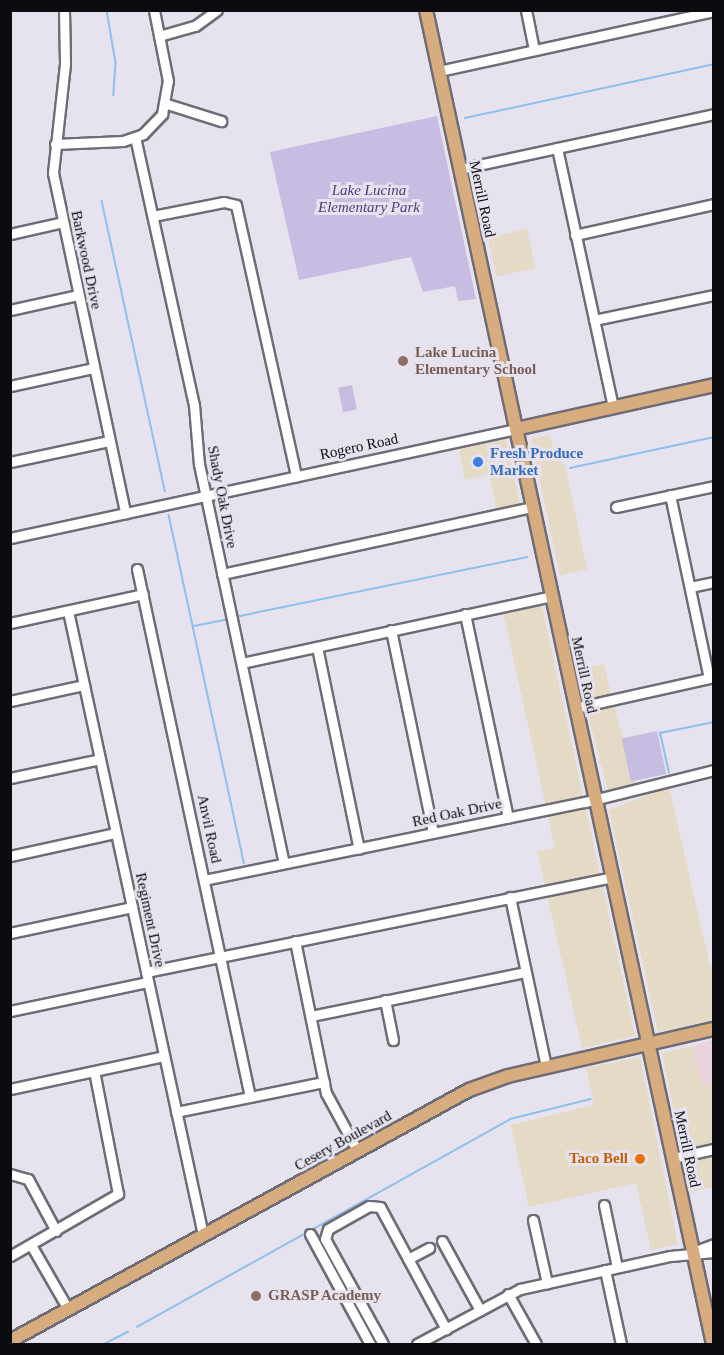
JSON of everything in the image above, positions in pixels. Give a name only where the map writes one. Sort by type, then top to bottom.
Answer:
[{"type":"main road","name":"Merrill Road","points":[[426,10],[713,1344]]},
{"type":"main road","name":"Rogero Road","points":[[516,429],[714,385]]},
{"type":"main road","name":"Cesery Boulevard","points":[[10,1341],[469,1090],[546,1067],[714,1029]]},
{"type":"street","name":"Barkwood Drive","points":[[64,10],[65,64],[53,173],[125,513]]},
{"type":"street","points":[[55,144],[97,145],[135,137],[156,123],[167,104],[168,81],[154,10]]},
{"type":"street","points":[[159,36],[195,26],[217,10]]},
{"type":"street","points":[[526,10],[534,50]]},
{"type":"street","points":[[439,70],[714,11]]},
{"type":"street","points":[[167,104],[221,121]]},
{"type":"street","points":[[460,169],[714,114]]},
{"type":"street","name":"Shady Oak Drive","points":[[135,137],[194,405],[206,496],[284,863]]},
{"type":"street","points":[[557,148],[613,407]]},
{"type":"street","points":[[153,216],[224,202],[236,205],[296,476]]},
{"type":"street","points":[[575,235],[714,204]]},
{"type":"street","points":[[10,234],[63,222]]},
{"type":"street","points":[[10,310],[78,295]]},
{"type":"street","points":[[594,320],[714,295]]},
{"type":"street","points":[[10,386],[94,368]]},
{"type":"street","name":"Rogero Road","points":[[10,538],[516,429]]},
{"type":"street","points":[[10,462],[109,441]]},
{"type":"street","points":[[616,507],[714,486]]},
{"type":"street","points":[[575,708],[711,678],[670,495]]},
{"type":"street","points":[[222,574],[532,507]]},
{"type":"street","name":"Anvil Road","points":[[137,569],[250,1097]]},
{"type":"street","points":[[690,587],[714,582]]},
{"type":"street","points":[[10,623],[143,594]]},
{"type":"street","points":[[242,663],[552,596]]},
{"type":"street","name":"Regiment Drive","points":[[68,611],[203,1235]]},
{"type":"street","points":[[465,614],[508,818]]},
{"type":"street","points":[[391,630],[433,833]]},
{"type":"street","points":[[317,647],[359,849]]},
{"type":"street","points":[[10,701],[84,685]]},
{"type":"street","points":[[10,778],[100,759]]},
{"type":"street","name":"Red Oak Drive","points":[[204,880],[596,800],[714,770]]},
{"type":"street","points":[[10,856],[115,833]]},
{"type":"street","points":[[146,972],[612,877]]},
{"type":"street","points":[[510,897],[546,1067]]},
{"type":"street","points":[[10,933],[132,907]]},
{"type":"street","points":[[295,941],[324,1082],[357,1150]]},
{"type":"street","points":[[311,1016],[525,972]]},
{"type":"street","points":[[10,1011],[148,982]]},
{"type":"street","points":[[386,1000],[393,1040]]},
{"type":"street","points":[[10,1089],[164,1056]]},
{"type":"street","points":[[10,1256],[118,1194],[94,1071]]},
{"type":"street","points":[[176,1112],[324,1082]]},
{"type":"street","points":[[673,1158],[714,1149]]},
{"type":"street","points":[[15,1174],[28,1179],[56,1230]]},
{"type":"street","points":[[383,1344],[324,1233],[375,1205],[408,1259],[446,1329]]},
{"type":"street","points":[[604,1206],[617,1267]]},
{"type":"street","points":[[533,1220],[548,1283]]},
{"type":"street","points":[[310,1234],[370,1344]]},
{"type":"street","points":[[442,1241],[480,1310]]},
{"type":"street","points":[[423,1343],[508,1294],[617,1267],[693,1252],[714,1244]]},
{"type":"street","points":[[31,1245],[68,1309]]},
{"type":"street","points":[[408,1259],[429,1248]]},
{"type":"street","points":[[693,1252],[714,1252]]},
{"type":"street","points":[[605,1270],[621,1344]]},
{"type":"street","points":[[508,1294],[536,1344]]},
{"type":"shaded area","points":[[527,229],[535,268],[496,276],[488,237]]},
{"type":"shaded area","points":[[550,435],[556,459],[565,465],[587,569],[560,576],[531,439]]},
{"type":"shaded area","points":[[506,439],[520,505],[497,510],[489,474],[465,480],[459,449]]},
{"type":"shaded area","points":[[541,602],[635,1036],[582,1048],[537,851],[555,848],[503,611]]},
{"type":"shaded area","points":[[604,664],[611,694],[587,700],[580,670]]},
{"type":"shaded area","points":[[614,704],[635,783],[608,790],[587,711]]},
{"type":"shaded area","points":[[669,787],[710,966],[713,966],[714,1020],[658,1032],[609,810]]},
{"type":"shaded area","points":[[713,1040],[713,1083],[702,1086],[693,1046]]},
{"type":"shaded area","points":[[693,1046],[702,1086],[713,1083],[713,1187],[691,1192],[662,1053]]},
{"type":"shaded area","points":[[640,1057],[678,1244],[651,1250],[636,1183],[529,1207],[511,1125],[594,1105],[586,1068]]},
{"type":"green space","name":"Lake Lucina Elementary Park","points":[[437,116],[476,299],[458,301],[455,286],[423,292],[411,257],[299,280],[270,152]]},
{"type":"green space","points":[[352,385],[357,410],[343,412],[338,388]]},
{"type":"green space","points":[[657,731],[666,774],[631,782],[622,738]]},
{"type":"waterway","points":[[107,10],[116,63],[114,95]]},
{"type":"waterway","points":[[465,118],[714,64]]},
{"type":"waterway","points":[[102,201],[165,491]]},
{"type":"waterway","points":[[570,468],[714,437]]},
{"type":"waterway","points":[[169,515],[244,863]]},
{"type":"waterway","points":[[240,616],[527,557]]},
{"type":"waterway","points":[[194,626],[225,620]]},
{"type":"waterway","points":[[669,773],[660,733],[714,722]]},
{"type":"waterway","points":[[137,1327],[510,1119],[591,1099]]},
{"type":"waterway","points":[[104,1344],[128,1332]]},
{"type":"place","name":"Lake Lucina Elementary School","points":[[403,361]]},
{"type":"place","name":"Fresh Produce Market","points":[[478,462]]},
{"type":"place","name":"Taco Bell","points":[[640,1159]]},
{"type":"place","name":"GRASP Academy","points":[[256,1296]]}]
